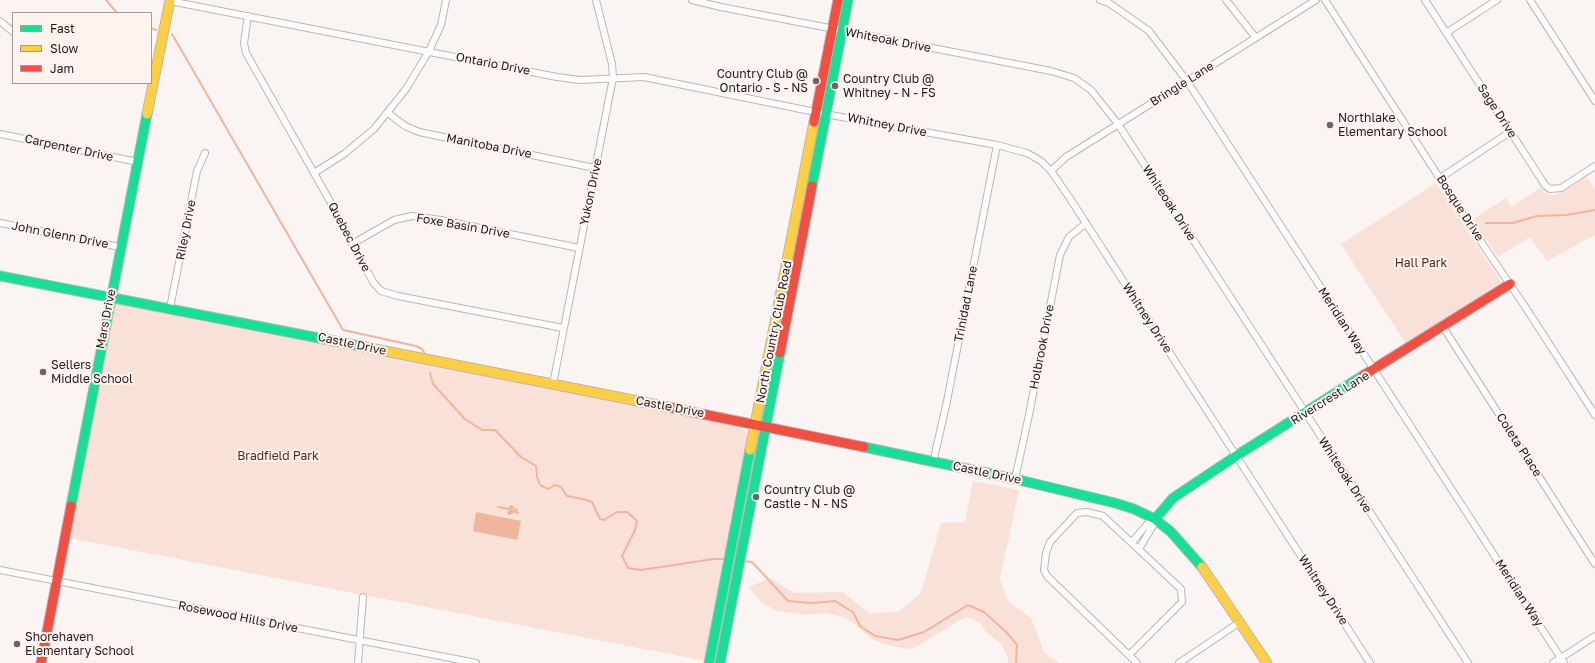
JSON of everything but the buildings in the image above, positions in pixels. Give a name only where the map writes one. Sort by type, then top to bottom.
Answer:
[{"type":"main road","name":"Mars Drive","points":[[153,77],[170,0]]},
{"type":"main road","name":"North Country Club Road","points":[[720,663],[794,277],[821,113],[832,29],[838,0]]},
{"type":"main road","name":"North Country Club Road","points":[[709,663],[784,275],[848,0]]},
{"type":"main road","name":"Mars Drive","points":[[41,663],[152,84]]},
{"type":"main road","points":[[784,275],[794,277]]},
{"type":"main road","name":"Castle Drive","points":[[0,276],[170,308],[766,427],[1015,479],[1115,503],[1134,509],[1155,519],[1171,532],[1208,574],[1267,663]]},
{"type":"main road","name":"Rivercrest Lane","points":[[1155,519],[1169,501],[1236,456],[1374,371],[1510,284]]},
{"type":"main road","points":[[719,610],[730,612]]},
{"type":"street","name":"Ontario Drive","points":[[170,0],[557,77],[580,80],[644,77],[821,113]]},
{"type":"street","points":[[314,173],[344,154],[374,130],[388,113],[406,89],[429,51],[441,25],[446,0]]},
{"type":"street","name":"Yukon Drive","points":[[553,384],[613,78],[612,64],[596,0]]},
{"type":"street","name":"Whiteoak Drive","points":[[692,0],[1066,75],[1091,90],[1118,124],[1468,663]]},
{"type":"street","name":"Meridian Way","points":[[1100,0],[1109,3],[1149,31],[1187,81],[1562,660]]},
{"type":"street","points":[[1226,0],[1256,38]]},
{"type":"street","name":"Bringle Lane","points":[[1051,171],[1066,157],[1316,0]]},
{"type":"street","name":"Bosque Drive","points":[[1325,0],[1595,415]]},
{"type":"street","name":"Sage Drive","points":[[1425,0],[1545,185],[1550,189],[1562,188],[1595,166]]},
{"type":"street","points":[[1446,33],[1497,0]]},
{"type":"street","points":[[1530,0],[1595,101]]},
{"type":"street","name":"Quebec Drive","points":[[248,16],[244,43],[246,54],[314,173],[373,282],[381,291],[398,296],[563,328]]},
{"type":"street","points":[[0,21],[12,31]]},
{"type":"street","name":"Manitoba Drive","points":[[388,113],[404,126],[419,132],[596,168]]},
{"type":"street","name":"Whitney Drive","points":[[821,113],[1027,153],[1041,161],[1051,171],[1370,663]]},
{"type":"street","points":[[1440,178],[1510,132]]},
{"type":"street","name":"Carpenter Drive","points":[[0,134],[138,162]]},
{"type":"street","name":"Trinidad Lane","points":[[933,462],[997,146]]},
{"type":"street","name":"Riley Drive","points":[[170,308],[197,171],[205,153]]},
{"type":"street","name":"Foxe Basin Drive","points":[[352,244],[394,220],[412,216],[441,220],[579,248]]},
{"type":"street","name":"John Glenn Drive","points":[[0,223],[120,248]]},
{"type":"street","name":"Holbrook Drive","points":[[1015,479],[1060,255],[1069,237],[1085,224]]},
{"type":"street","name":"Coleta Place","points":[[1443,327],[1595,564]]},
{"type":"street","points":[[1129,655],[1182,602],[1181,589],[1104,516],[1087,512],[1077,513],[1050,542],[1046,553],[1044,570],[1047,576],[1137,663]]},
{"type":"street","points":[[1132,542],[1150,521],[1155,519]]},
{"type":"street","points":[[1139,549],[1154,524],[1155,519]]},
{"type":"street","name":"Rosewood Hills Drive","points":[[0,570],[476,663]]},
{"type":"street","points":[[358,663],[363,597]]},
{"type":"street","points":[[1183,662],[1240,622]]},
{"type":"street","points":[[1553,663],[1562,660],[1595,636]]},
{"type":"green space","points":[[1583,178],[1587,178],[1595,190],[1595,235],[1547,261],[1530,237],[1498,257],[1474,221],[1474,219],[1479,215],[1506,198],[1511,207],[1543,186],[1548,194],[1555,195]]},
{"type":"green space","name":"Hall Park","points":[[1436,183],[1501,282],[1406,344],[1341,244]]},
{"type":"green space","name":"Bradfield Park","points":[[114,301],[680,413],[734,426],[745,431],[749,436],[706,661],[69,538]]},
{"type":"green space","points":[[973,481],[1019,490],[1000,578],[1007,600],[1031,618],[1045,654],[1060,663],[1008,663],[1005,651],[1000,643],[986,632],[981,624],[973,619],[965,617],[915,648],[906,649],[888,645],[871,639],[844,617],[824,613],[805,615],[777,611],[761,602],[749,587],[770,578],[794,593],[843,592],[869,613],[898,612],[921,593],[941,523],[965,522]]},
{"type":"shaded area","points":[[476,512],[521,521],[517,540],[473,531]]},
{"type":"waterway","points":[[106,0],[116,12]]},
{"type":"waterway","points":[[152,28],[156,30]]},
{"type":"waterway","points":[[172,34],[343,330],[416,346],[422,349],[425,354]]},
{"type":"waterway","points":[[1486,223],[1513,223],[1537,216],[1566,215],[1595,210]]},
{"type":"waterway","points":[[430,373],[433,384],[465,419],[482,430],[495,430],[521,457],[536,466],[537,477],[540,485],[548,489],[555,485],[561,487],[567,496],[592,502],[600,519],[604,520],[617,512],[627,512],[637,521],[635,530],[622,556],[628,568],[641,570],[713,559],[726,559]]},
{"type":"waterway","points":[[498,507],[509,509],[511,509],[513,508],[512,506],[510,507],[510,510],[511,512],[512,513],[508,513],[510,511],[512,511],[516,512]]},
{"type":"waterway","points":[[516,512],[517,510],[515,509],[515,512],[518,513]]},
{"type":"waterway","points":[[742,561],[752,562],[788,601],[812,603],[835,601],[853,612],[860,626],[875,636],[898,640],[924,632],[968,605],[984,612],[1007,633],[1017,645],[1016,663]]},
{"type":"traffic: fast","points":[[812,186],[848,0]]},
{"type":"traffic: fast","points":[[71,506],[147,114]]},
{"type":"traffic: fast","points":[[0,276],[365,347]]},
{"type":"traffic: fast","points":[[720,663],[780,353]]},
{"type":"traffic: fast","points":[[1155,519],[1173,498],[1236,456],[1364,375]]},
{"type":"traffic: fast","points":[[864,447],[1015,479],[1134,509],[1155,519],[1171,532],[1202,567]]},
{"type":"traffic: fast","points":[[709,663],[750,450]]},
{"type":"traffic: slow","points":[[147,114],[170,0]]},
{"type":"traffic: slow","points":[[750,450],[814,122]]},
{"type":"traffic: slow","points":[[365,347],[663,406]]},
{"type":"traffic: slow","points":[[1202,567],[1267,663]]},
{"type":"traffic: jam","points":[[814,122],[838,0]]},
{"type":"traffic: jam","points":[[780,353],[812,186]]},
{"type":"traffic: jam","points":[[1364,375],[1510,284]]},
{"type":"traffic: jam","points":[[663,406],[864,447]]},
{"type":"traffic: jam","points":[[41,663],[71,506]]},
{"type":"place","name":"Country Club @ Ontario - S - NS","points":[[816,81]]},
{"type":"place","name":"Country Club @ Whitney - N - FS","points":[[835,86]]},
{"type":"place","name":"Northlake Elementary School","points":[[1330,125]]},
{"type":"place","name":"Sellers Middle School","points":[[43,372]]},
{"type":"place","name":"Country Club @ Castle - N - NS","points":[[756,497]]},
{"type":"place","name":"Shorehaven Elementary School","points":[[17,644]]}]
